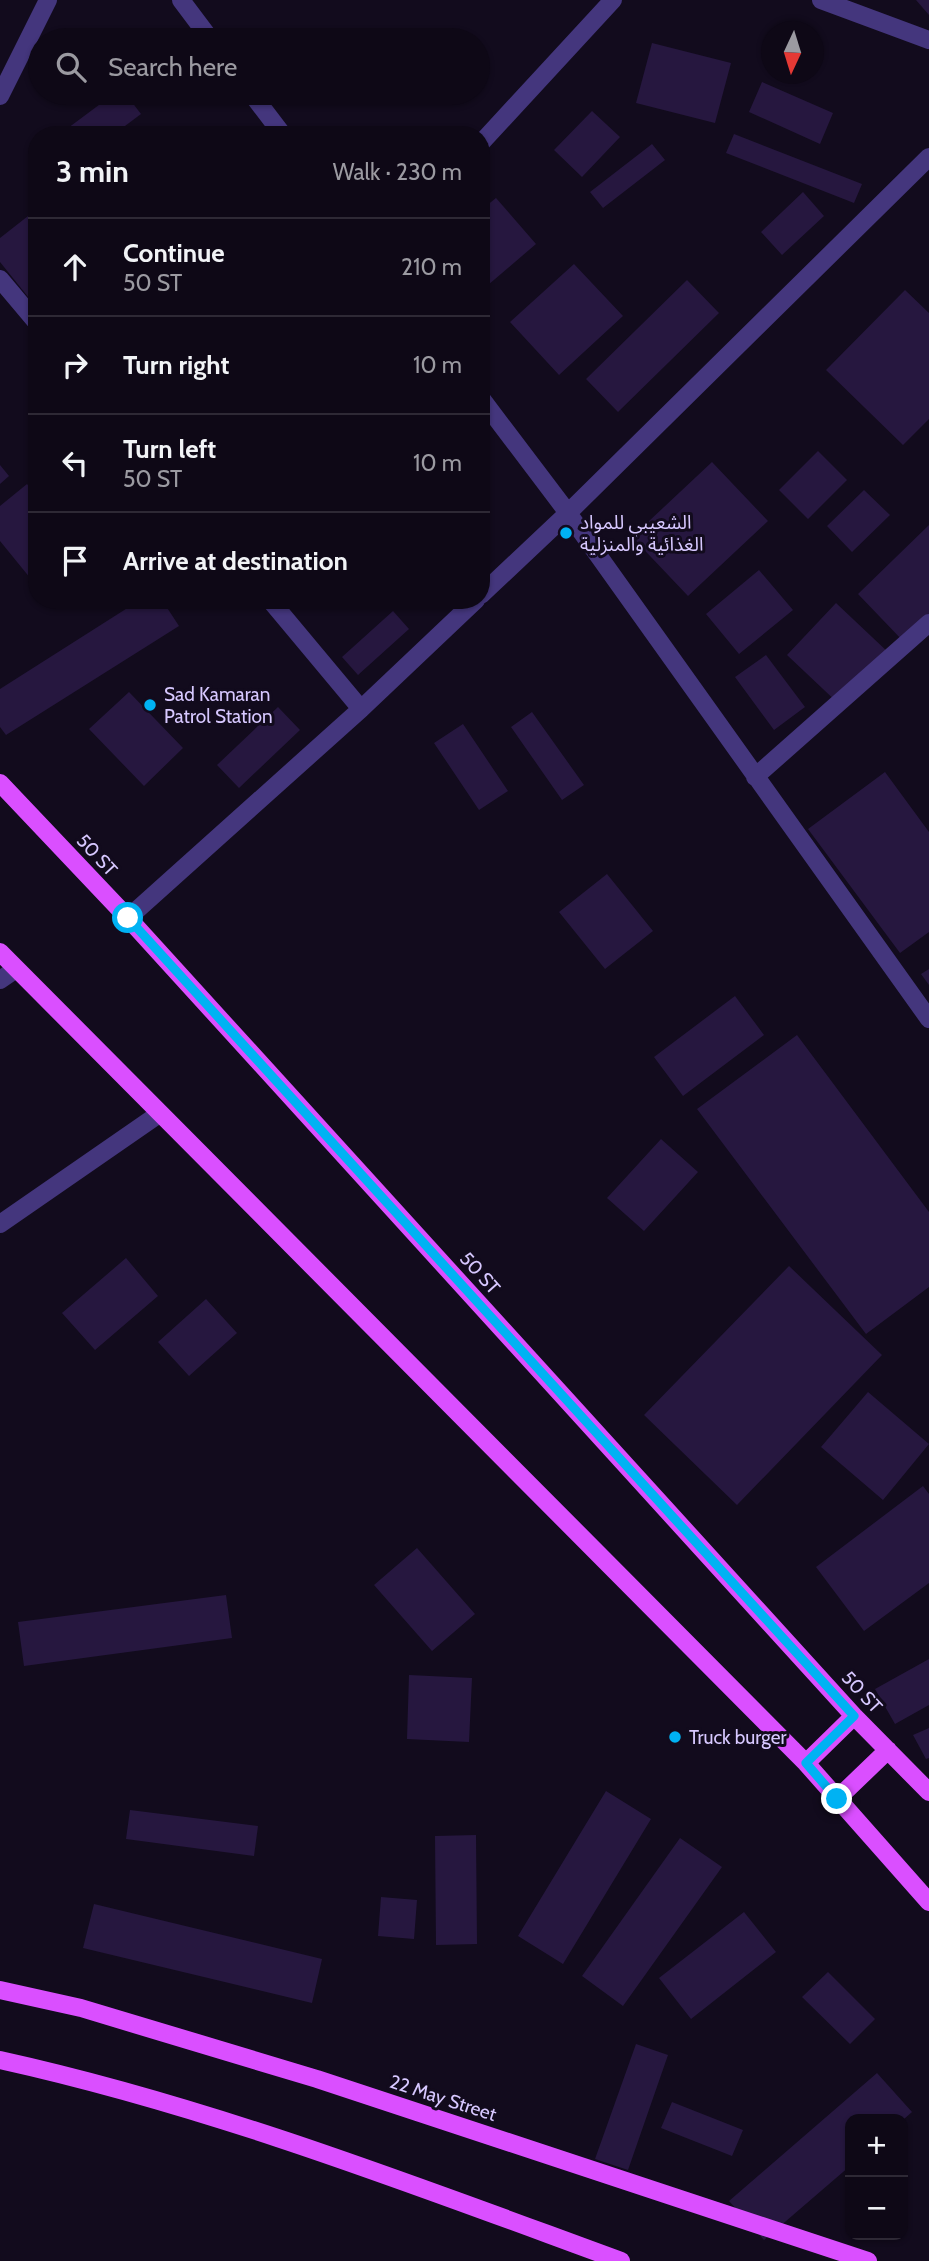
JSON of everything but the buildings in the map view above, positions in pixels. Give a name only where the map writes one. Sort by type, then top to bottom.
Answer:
[{"type":"main road","name":"50 ST","points":[[0,783],[128,918],[854,1716],[929,1792]]},
{"type":"main road","points":[[0,952],[806,1763],[929,1902]]},
{"type":"main road","points":[[806,1763],[854,1716]]},
{"type":"main road","points":[[837,1799],[888,1750]]},
{"type":"main road","name":"22 May Street","points":[[0,1990],[81,2008],[317,2079],[868,2261]]},
{"type":"main road","points":[[0,2060],[67,2074],[300,2144],[621,2261]]},
{"type":"street","points":[[34,28],[48,0]]},
{"type":"street","points":[[181,0],[202,28]]},
{"type":"street","points":[[490,133],[613,0]]},
{"type":"street","points":[[821,0],[929,40]]},
{"type":"street","points":[[0,96],[28,40]]},
{"type":"street","points":[[260,105],[276,126]]},
{"type":"street","points":[[490,587],[929,157]]},
{"type":"street","points":[[0,279],[28,312]]},
{"type":"street","points":[[490,410],[568,513],[929,1019]]},
{"type":"street","points":[[278,609],[361,709]]},
{"type":"street","points":[[128,918],[361,709],[467,609]]},
{"type":"street","points":[[755,777],[929,623]]},
{"type":"street","points":[[0,980],[16,969]]},
{"type":"street","points":[[0,1224],[159,1114]]},
{"type":"place","name":"الشعيبي للمواد الغذائية والمنزلية","points":[[566,533]]},
{"type":"place","name":"Sad Kamaran Patrol Station","points":[[150,705]]},
{"type":"place","name":"Truck burger","points":[[675,1737]]},
{"type":"route","points":[[128,918],[854,1716],[806,1763],[837,1799]]}]
